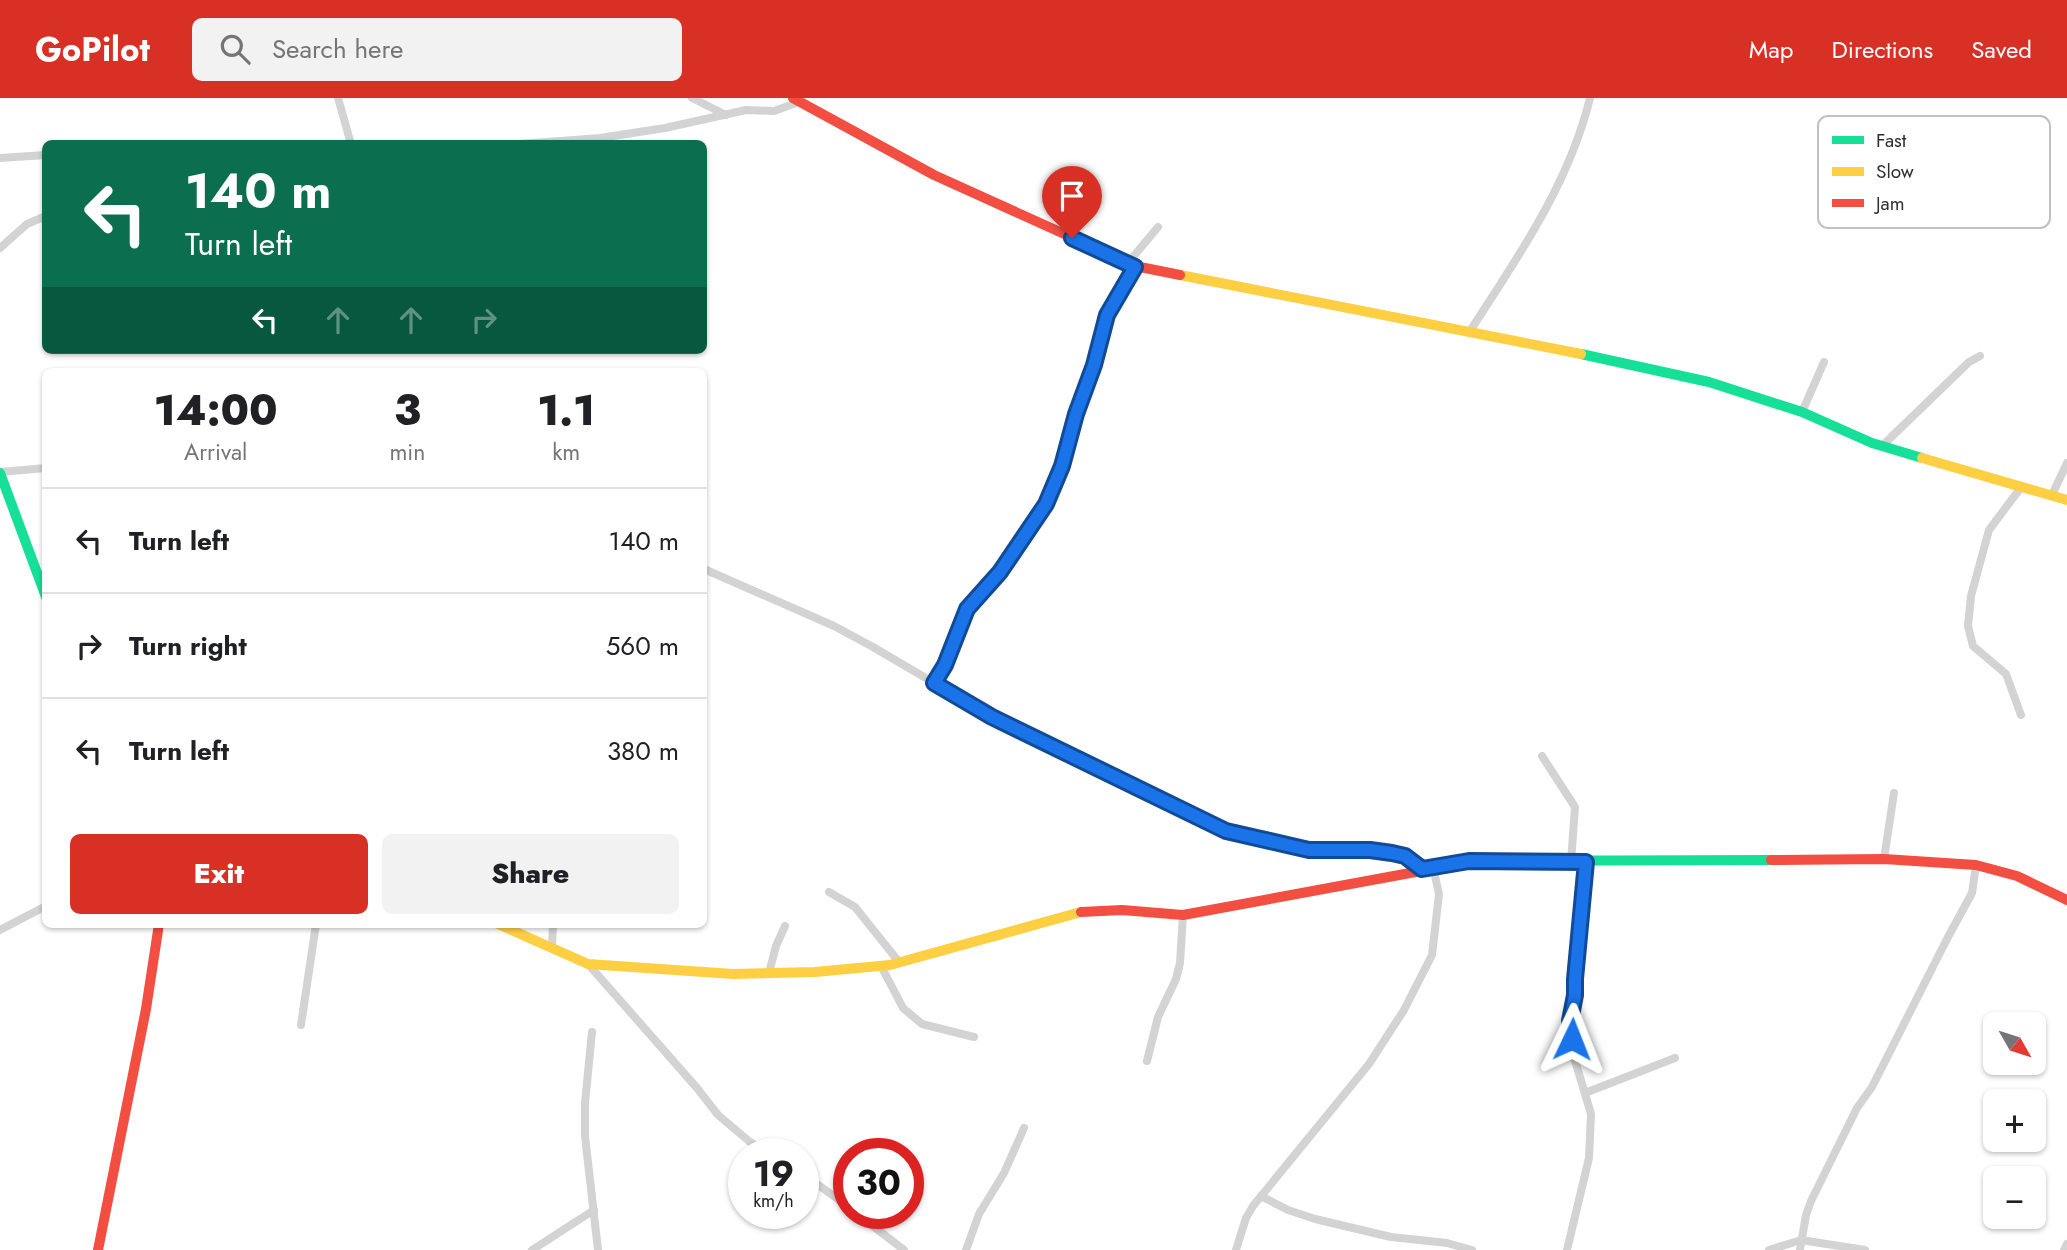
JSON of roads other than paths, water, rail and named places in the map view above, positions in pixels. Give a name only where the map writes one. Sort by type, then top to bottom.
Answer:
[{"type":"street","points":[[338,98],[350,140]]},
{"type":"street","points":[[692,98],[726,115]]},
{"type":"street","points":[[1470,331],[1548,206],[1582,128],[1590,98]]},
{"type":"street","points":[[573,140],[600,138],[746,110],[774,111],[796,100],[934,175],[1132,265],[1470,331],[1709,382],[1802,412],[1882,446],[2067,500]]},
{"type":"street","points":[[0,158],[42,155]]},
{"type":"street","points":[[0,248],[27,224],[42,218]]},
{"type":"street","points":[[934,683],[945,665],[967,609],[1000,572],[1046,504],[1062,466],[1107,315],[1132,265],[1158,227]]},
{"type":"street","points":[[1882,446],[1969,362],[1980,356]]},
{"type":"street","points":[[1802,412],[1825,362]]},
{"type":"street","points":[[2052,495],[2067,463]]},
{"type":"street","points":[[42,468],[0,472],[42,586]]},
{"type":"street","points":[[2021,715],[2006,674],[1973,646],[1968,626],[1971,596],[1989,530],[2022,486]]},
{"type":"street","points":[[707,570],[834,626],[992,717],[1226,831],[1309,850],[1370,850],[1392,853],[1405,856],[1427,868],[1439,894],[1432,955],[1404,1010],[1369,1064],[1246,1218],[1236,1250]]},
{"type":"street","points":[[1542,756],[1575,807],[1571,862]]},
{"type":"street","points":[[1884,859],[1895,793]]},
{"type":"street","points":[[507,928],[588,964],[769,974],[815,972],[899,962],[1082,912],[1122,910],[1184,915],[1469,861],[1884,859],[1976,865],[2017,876],[2067,900]]},
{"type":"street","points":[[1567,1250],[1589,1158],[1591,1114],[1574,1057],[1570,1021],[1575,995],[1586,862]]},
{"type":"street","points":[[1800,1250],[1806,1215],[1819,1184],[1972,893],[1976,865]]},
{"type":"street","points":[[829,892],[855,907],[899,962]]},
{"type":"street","points":[[0,930],[42,908]]},
{"type":"street","points":[[1147,1060],[1158,1017],[1176,979],[1184,915]]},
{"type":"street","points":[[769,974],[776,946],[785,926]]},
{"type":"street","points":[[98,1250],[146,1009],[158,928]]},
{"type":"street","points":[[301,1025],[315,928]]},
{"type":"street","points":[[552,947],[553,928]]},
{"type":"street","points":[[588,964],[698,1088],[718,1115],[745,1138]]},
{"type":"street","points":[[881,965],[903,1008],[922,1024],[974,1037]]},
{"type":"street","points":[[592,1032],[584,1103],[598,1250]]},
{"type":"street","points":[[1584,1093],[1675,1058]]},
{"type":"street","points":[[966,1250],[979,1214],[1004,1173],[1024,1128]]},
{"type":"street","points":[[1261,1196],[1288,1210],[1315,1219],[1391,1237],[1447,1243],[1472,1250]]},
{"type":"street","points":[[532,1250],[594,1210]]},
{"type":"street","points":[[877,1229],[904,1250]]},
{"type":"street","points":[[1769,1250],[1801,1240],[1865,1250]]},
{"type":"street","points":[[2064,1250],[2067,1244]]}]
